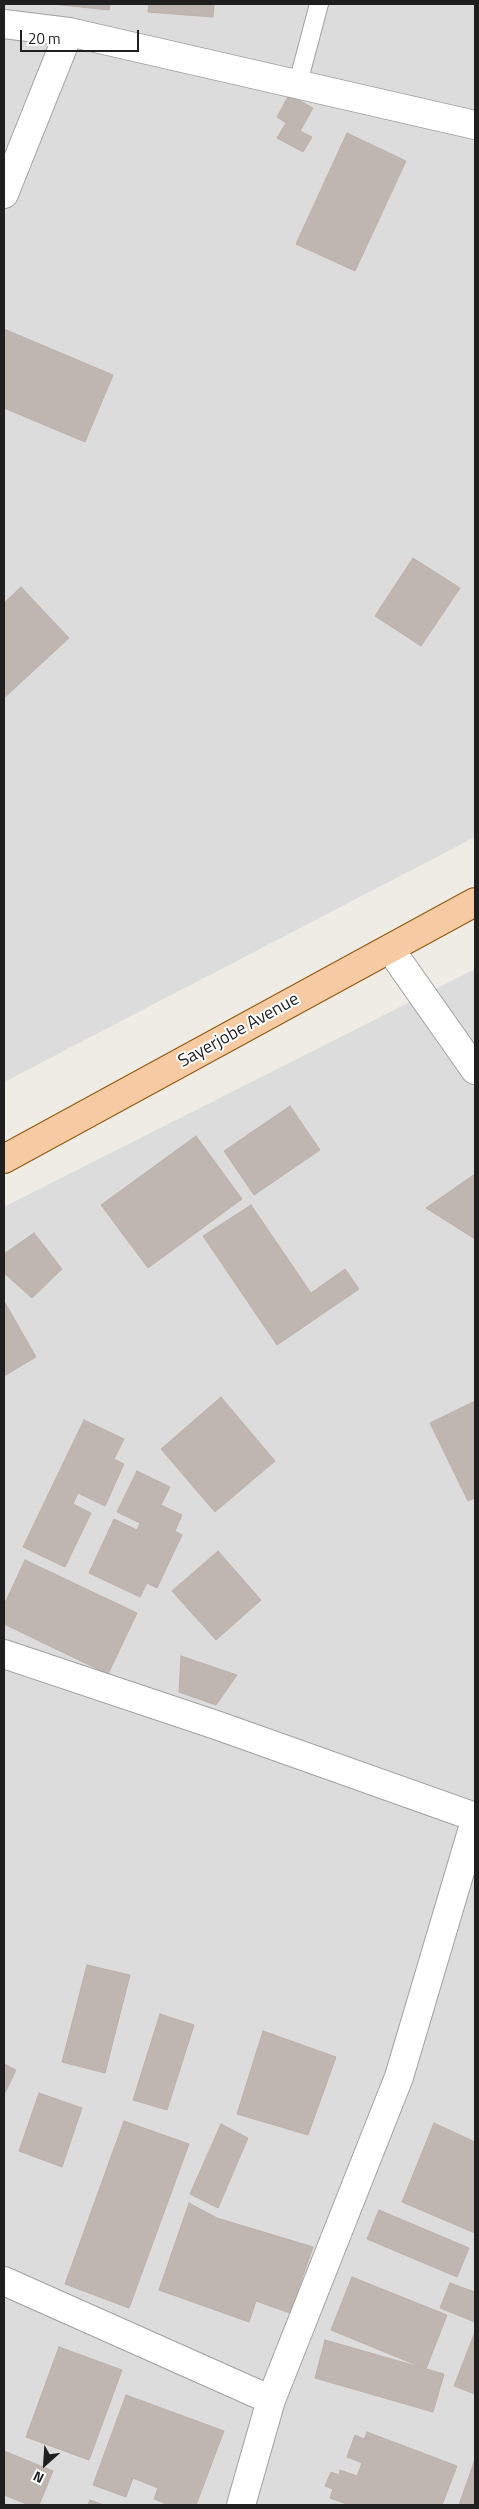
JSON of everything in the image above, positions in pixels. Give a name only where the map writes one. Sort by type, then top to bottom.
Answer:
[{"type":"main road","name":"Sayerjobe Avenue","points":[[4,1159],[475,902]]},
{"type":"street","points":[[4,24],[69,32],[475,125]]},
{"type":"street","points":[[4,194],[69,32]]},
{"type":"street","points":[[390,949],[475,1070]]},
{"type":"street","points":[[4,1654],[216,1725],[475,1819],[399,2077],[271,2400],[241,2505]]},
{"type":"street","points":[[4,2282],[271,2400]]},
{"type":"lane","points":[[298,83],[319,4]]},
{"type":"shaded area","points":[[4,4],[475,4],[475,837],[4,1082]]},
{"type":"shaded area","points":[[475,969],[475,2505],[4,2505],[4,1207]]},
{"type":"building","points":[[52,4],[110,4],[109,10]]},
{"type":"building","points":[[149,4],[214,4],[213,17],[148,12]]},
{"type":"building","points":[[289,95],[313,108],[300,131],[312,137],[303,152],[277,138],[286,123],[277,117]]},
{"type":"building","points":[[347,133],[406,161],[355,271],[296,244]]},
{"type":"building","points":[[4,329],[113,375],[85,442],[4,408]]},
{"type":"building","points":[[413,558],[460,588],[421,646],[375,616]]},
{"type":"building","points":[[21,587],[69,638],[4,698],[4,603]]},
{"type":"building","points":[[290,1106],[320,1150],[254,1195],[224,1151]]},
{"type":"building","points":[[196,1136],[242,1199],[148,1268],[101,1205]]},
{"type":"building","points":[[475,1174],[475,1239],[426,1208]]},
{"type":"building","points":[[251,1205],[311,1293],[345,1269],[359,1289],[277,1345],[203,1236]]},
{"type":"building","points":[[34,1233],[62,1269],[32,1298],[4,1273],[4,1254]]},
{"type":"building","points":[[4,1301],[36,1357],[4,1376]]},
{"type":"building","points":[[221,1397],[275,1461],[215,1512],[161,1449]]},
{"type":"building","points":[[475,1401],[475,1498],[468,1501],[430,1423]]},
{"type":"building","points":[[84,1420],[124,1439],[114,1459],[124,1464],[105,1506],[78,1493],[73,1504],[91,1513],[65,1567],[23,1547]]},
{"type":"building","points":[[137,1471],[170,1487],[161,1505],[182,1515],[175,1531],[182,1535],[157,1588],[147,1583],[140,1597],[89,1573],[114,1519],[137,1530],[140,1523],[117,1512]]},
{"type":"building","points":[[218,1551],[261,1600],[216,1640],[172,1591]]},
{"type":"building","points":[[25,1560],[137,1613],[108,1674],[4,1624],[4,1605]]},
{"type":"building","points":[[181,1656],[237,1675],[216,1705],[179,1692]]},
{"type":"building","points":[[87,1965],[130,1975],[105,2073],[62,2062]]},
{"type":"building","points":[[160,2014],[194,2025],[167,2110],[133,2100]]},
{"type":"building","points":[[263,2031],[336,2057],[308,2135],[237,2114]]},
{"type":"building","points":[[4,2064],[16,2070],[4,2095]]},
{"type":"building","points":[[39,2093],[82,2108],[62,2167],[19,2151]]},
{"type":"building","points":[[124,2121],[189,2144],[129,2308],[65,2284]]},
{"type":"building","points":[[434,2123],[475,2142],[475,2233],[402,2202]]},
{"type":"building","points":[[221,2124],[248,2138],[218,2208],[190,2194]]},
{"type":"building","points":[[189,2203],[217,2218],[313,2247],[290,2313],[256,2301],[249,2322],[159,2290]]},
{"type":"building","points":[[379,2210],[469,2248],[457,2277],[367,2239]]},
{"type":"building","points":[[352,2277],[447,2315],[426,2369],[331,2330]]},
{"type":"building","points":[[450,2283],[475,2292],[475,2322],[440,2308]]},
{"type":"building","points":[[475,2332],[475,2394],[454,2386]]},
{"type":"building","points":[[325,2340],[444,2374],[433,2412],[315,2378]]},
{"type":"building","points":[[59,2347],[122,2370],[89,2460],[26,2437]]},
{"type":"building","points":[[126,2395],[224,2431],[196,2505],[169,2505],[154,2499],[158,2488],[133,2478],[126,2497],[93,2485]]},
{"type":"building","points":[[367,2432],[457,2466],[442,2505],[349,2505],[330,2498],[333,2489],[325,2486],[331,2472],[339,2475],[340,2470],[357,2476],[362,2463],[347,2457],[355,2435],[364,2439]]},
{"type":"building","points":[[4,2451],[53,2471],[39,2505],[29,2505],[4,2495]]},
{"type":"building","points":[[474,2462],[475,2505],[459,2505]]},
{"type":"building","points":[[90,2500],[104,2505],[88,2505]]}]
